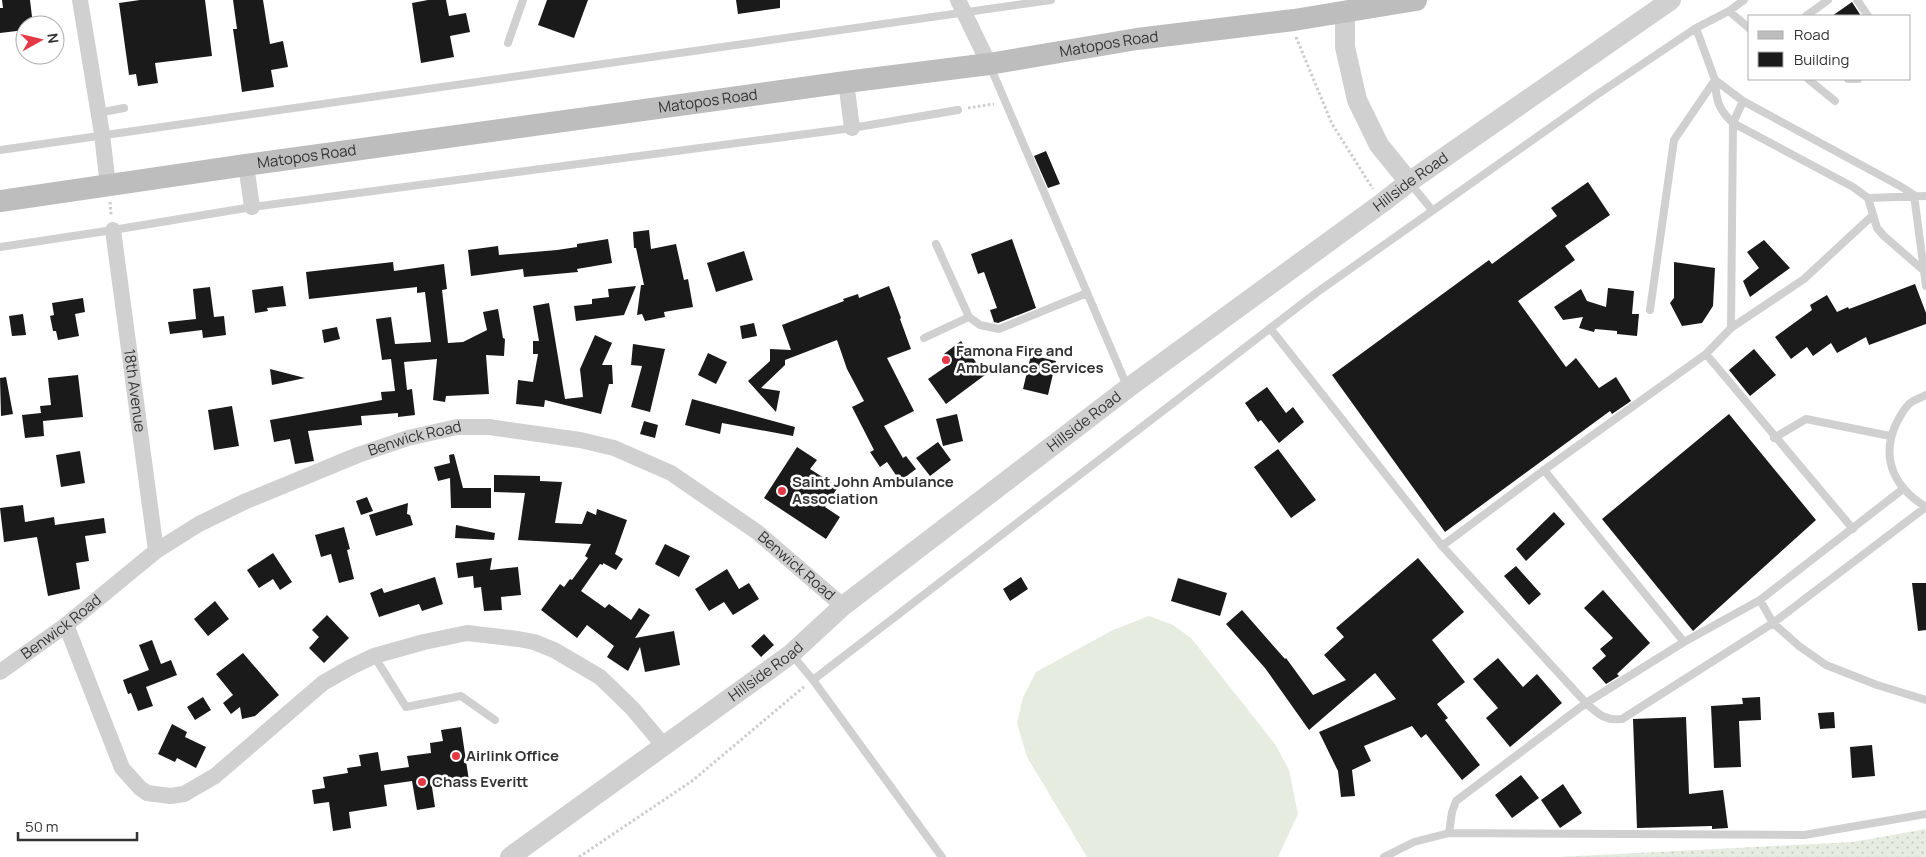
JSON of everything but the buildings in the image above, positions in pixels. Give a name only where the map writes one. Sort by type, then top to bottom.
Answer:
[{"type":"main road","name":"Matopos Road","points":[[0,201],[246,165],[989,64],[1137,39],[1294,20],[1345,6],[1416,0]]},
{"type":"street","points":[[80,0],[102,134],[108,186]]},
{"type":"street","name":"Hillside Road","points":[[510,857],[791,654],[843,606],[1128,388],[1409,182],[1671,0]]},
{"type":"street","points":[[961,6],[989,64]]},
{"type":"street","points":[[1345,6],[1345,47],[1357,100],[1379,145],[1409,182]]},
{"type":"street","points":[[846,82],[852,128]]},
{"type":"street","points":[[246,165],[252,206]]},
{"type":"street","name":"18th Avenue","points":[[114,230],[156,551]]},
{"type":"street","name":"Benwick Road","points":[[0,672],[66,625],[156,551],[199,524],[244,502],[358,455],[408,438],[457,427],[489,428],[580,440],[614,448],[671,473],[757,532],[843,606]]},
{"type":"street","points":[[66,625],[122,768],[147,793],[159,795],[184,794],[215,776],[323,683],[374,656],[424,642],[467,634],[518,638],[554,650],[600,677],[632,708],[664,746]]},
{"type":"lane","points":[[508,43],[523,0]]},
{"type":"lane","points":[[0,150],[961,6],[1051,0]]},
{"type":"lane","points":[[813,680],[1270,328],[1432,210],[1592,98],[1696,28],[1729,12],[1744,0]]},
{"type":"lane","points":[[1807,15],[1828,0]]},
{"type":"lane","points":[[1857,0],[1867,15]]},
{"type":"lane","points":[[1729,12],[1748,27]]},
{"type":"lane","points":[[1696,28],[1715,80],[1716,96],[1721,112],[1733,123],[1853,187],[1868,198],[1926,196]]},
{"type":"lane","points":[[989,64],[1128,388]]},
{"type":"lane","points":[[1715,80],[1743,101],[1914,195]]},
{"type":"lane","points":[[1650,310],[1674,140],[1715,80]]},
{"type":"lane","points":[[1809,80],[1834,101]]},
{"type":"lane","points":[[1731,328],[1733,123],[1743,101]]},
{"type":"lane","points":[[98,113],[124,108]]},
{"type":"lane","points":[[0,247],[114,230],[252,206],[852,128],[958,110]]},
{"type":"lane","points":[[1409,182],[1432,210]]},
{"type":"lane","points":[[1914,195],[1926,286]]},
{"type":"lane","points":[[1868,198],[1877,228],[1923,270]]},
{"type":"lane","points":[[1442,546],[1706,354],[1731,328],[1804,279],[1872,216]]},
{"type":"lane","points":[[936,244],[969,317],[980,325],[999,330],[1088,293]]},
{"type":"lane","points":[[924,338],[969,317]]},
{"type":"lane","points":[[1270,328],[1442,546],[1586,703],[1602,717],[1612,720],[1622,719],[1773,624],[1926,507],[1903,489],[1894,473],[1889,455],[1890,436],[1898,419],[1909,404],[1926,395]]},
{"type":"lane","points":[[1706,354],[1774,438],[1853,529]]},
{"type":"lane","points":[[1774,438],[1806,419],[1890,436]]},
{"type":"lane","points":[[1544,470],[1684,642]]},
{"type":"lane","points":[[1450,833],[1452,812],[1456,801],[1586,703],[1684,642],[1760,600],[1903,489]]},
{"type":"lane","points":[[1760,600],[1773,624],[1826,665],[1877,686],[1926,700]]},
{"type":"lane","points":[[791,654],[813,680],[942,857]]},
{"type":"lane","points":[[374,656],[406,707],[461,696],[495,720]]},
{"type":"lane","points":[[1384,857],[1414,842],[1450,833],[1804,835],[1926,814]]},
{"type":"path","points":[[1294,20],[1296,37],[1332,124],[1382,203]]},
{"type":"path","points":[[958,110],[1006,103]]},
{"type":"path","points":[[108,186],[114,230]]},
{"type":"path","points":[[578,857],[692,781],[813,680]]},
{"type":"shaded area","points":[[1149,616],[1173,625],[1191,638],[1275,744],[1289,770],[1298,814],[1278,857],[1087,857],[1027,757],[1017,723],[1023,697],[1036,672],[1113,630]]},
{"type":"shaded area","points":[[1926,829],[1926,857],[1558,857],[1853,842]]},
{"type":"place","name":"Famona Fire and Ambulance Services","points":[[946,360]]},
{"type":"place","name":"Saint John Ambulance Association","points":[[782,491]]},
{"type":"place","name":"Airlink Office","points":[[456,756]]},
{"type":"place","name":"Chass Everitt","points":[[422,782]]}]
